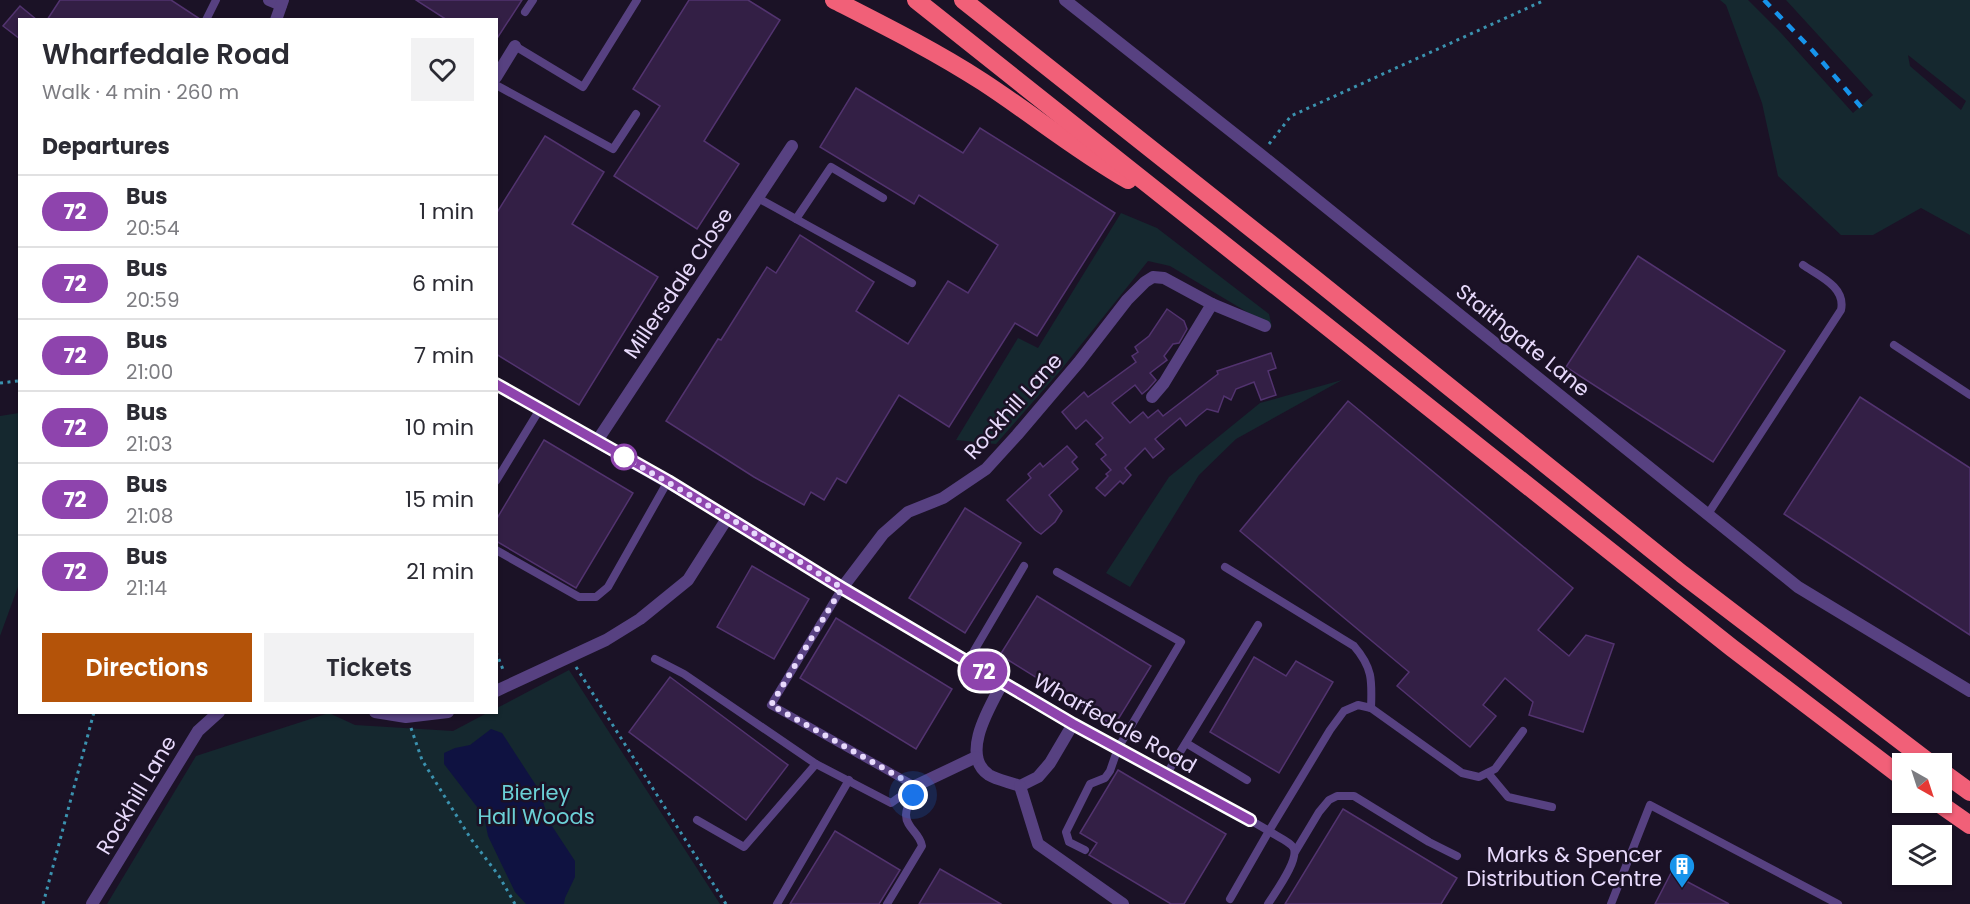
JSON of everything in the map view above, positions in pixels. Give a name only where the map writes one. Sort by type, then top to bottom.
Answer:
[{"type":"highway","points":[[834,0],[920,44],[984,82],[1097,162],[1174,205]]},
{"type":"highway","points":[[916,0],[1732,648],[1892,769]]},
{"type":"highway","points":[[963,0],[1310,274],[1682,574],[1917,753]]},
{"type":"highway","points":[[1952,779],[1970,792]]},
{"type":"highway","points":[[1952,812],[1970,825]]},
{"type":"street","name":"Staithgate Lane","points":[[1065,0],[1798,587],[1970,691]]},
{"type":"street","points":[[276,18],[278,2]]},
{"type":"street","points":[[498,74],[515,46]]},
{"type":"street","name":"Millersdale Close","points":[[597,441],[792,146]]},
{"type":"street","name":"Rockhill Lane","points":[[842,588],[883,534],[908,513],[943,498],[986,469],[1017,435],[1127,300],[1153,277],[1164,278],[1212,304],[1265,326]]},
{"type":"street","points":[[1152,397],[1164,383],[1212,304]]},
{"type":"street","name":"Wharfedale Road","points":[[498,385],[668,481],[842,588],[1073,724],[1250,820]]},
{"type":"street","points":[[498,690],[606,640],[640,619],[688,580],[728,517]]},
{"type":"street","points":[[1003,682],[984,718],[976,742],[976,757],[988,774],[1020,786],[1038,777],[1050,763],[1073,724]]},
{"type":"street","name":"Rockhill Lane","points":[[92,904],[198,731],[217,714]]},
{"type":"street","points":[[387,714],[406,717],[431,714]]},
{"type":"street","points":[[915,786],[976,757]]},
{"type":"street","points":[[1020,786],[1038,844],[1123,904]]},
{"type":"lane","points":[[207,18],[216,0]]},
{"type":"lane","points":[[525,12],[532,0]]},
{"type":"lane","points":[[515,46],[583,87],[637,0]]},
{"type":"lane","points":[[498,86],[613,149],[636,114]]},
{"type":"lane","points":[[796,219],[831,167],[884,198]]},
{"type":"lane","points":[[758,198],[912,283]]},
{"type":"lane","points":[[1708,514],[1840,310],[1842,304],[1839,292],[1803,265]]},
{"type":"lane","points":[[1894,345],[1970,395]]},
{"type":"lane","points":[[498,478],[540,409]]},
{"type":"lane","points":[[498,551],[579,597],[596,597],[608,587],[668,481]]},
{"type":"lane","points":[[968,661],[1024,566]]},
{"type":"lane","points":[[1225,567],[1354,646],[1365,658],[1372,678],[1371,708]]},
{"type":"lane","points":[[1057,572],[1181,642],[1118,748],[1110,771],[1105,778],[1090,784],[1066,832],[1069,842],[1085,850]]},
{"type":"lane","points":[[842,588],[771,705],[915,786]]},
{"type":"lane","points":[[1166,775],[1258,625]]},
{"type":"lane","points":[[655,659],[684,674],[816,764],[891,803],[915,786]]},
{"type":"lane","points":[[1230,899],[1330,730],[1344,711],[1358,705],[1371,708],[1462,774],[1479,777],[1495,769],[1523,731]]},
{"type":"lane","points":[[1186,743],[1247,780]]},
{"type":"lane","points":[[697,820],[744,847],[816,764]]},
{"type":"lane","points":[[1488,773],[1508,797],[1552,807]]},
{"type":"lane","points":[[777,904],[849,780]]},
{"type":"lane","points":[[888,904],[921,846],[921,839],[907,824],[906,813],[915,786]]},
{"type":"lane","points":[[1268,904],[1319,812],[1329,800],[1337,796],[1354,796],[1429,842],[1457,856]]},
{"type":"lane","points":[[1611,904],[1650,805],[1838,904]]},
{"type":"lane","points":[[1250,820],[1293,846],[1295,852]]},
{"type":"path","points":[[1260,154],[1291,116],[1545,0]]},
{"type":"path","points":[[0,383],[18,381]]},
{"type":"path","points":[[498,657],[509,685]]},
{"type":"path","points":[[569,657],[726,904]]},
{"type":"path","points":[[43,904],[93,714]]},
{"type":"path","points":[[406,717],[422,760],[515,904]]},
{"type":"green space","points":[[1720,0],[1748,0],[1853,113],[1873,95],[1786,0],[1970,0],[1970,235],[1921,208],[1873,235],[1841,235],[1778,176],[1762,103],[1726,5]],"holes":[[[1908,55],[1966,101],[1961,110],[1910,66]]]},
{"type":"green space","points":[[1121,213],[1157,228],[1269,314],[1272,327],[1170,266],[1148,261],[1060,371],[996,444],[956,440],[1018,338],[1038,348]]},
{"type":"green space","points":[[1342,380],[1236,439],[1199,475],[1130,587],[1106,573],[1169,477],[1260,403]]},
{"type":"green space","points":[[18,413],[18,587],[0,636],[0,416]]},
{"type":"green space","name":"Bierley Hall Woods","points":[[569,670],[720,904],[107,904],[196,756],[326,714],[331,714],[355,725],[453,731],[485,714],[498,714],[498,707]]},
{"type":"shaded area","points":[[491,729],[502,733],[539,790],[550,823],[575,861],[575,877],[564,904],[526,904],[515,892],[488,836],[484,816],[444,764],[444,753],[470,745]]},
{"type":"building","points":[[60,0],[171,0],[198,18],[48,18]]},
{"type":"building","points":[[416,0],[522,0],[498,37],[498,18],[444,18]]},
{"type":"building","points":[[689,0],[748,0],[780,20],[704,141],[739,164],[697,229],[614,176],[660,106],[633,89]]},
{"type":"building","points":[[20,6],[35,18],[18,18],[18,37],[3,26]]},
{"type":"building","points":[[856,88],[963,153],[980,128],[1115,213],[1037,336],[1015,323],[949,427],[899,395],[846,483],[837,478],[824,500],[811,492],[804,505],[754,477],[666,421],[767,267],[776,273],[800,235],[874,282],[856,311],[908,344],[948,281],[968,293],[998,245],[919,195],[914,204],[820,147]]},
{"type":"building","points":[[545,136],[604,172],[572,224],[658,277],[579,405],[498,355],[498,211]]},
{"type":"building","points":[[1638,256],[1785,351],[1713,462],[1566,367]]},
{"type":"building","points":[[1167,309],[1184,321],[1187,329],[1179,343],[1173,344],[1164,356],[1167,360],[1150,373],[1156,380],[1148,389],[1142,394],[1135,385],[1112,403],[1130,423],[1143,412],[1148,418],[1158,410],[1163,416],[1218,374],[1217,371],[1271,353],[1276,368],[1268,371],[1276,395],[1261,400],[1254,382],[1236,389],[1231,400],[1224,396],[1218,412],[1207,409],[1186,426],[1180,418],[1155,439],[1164,449],[1153,458],[1145,448],[1125,468],[1131,475],[1123,484],[1120,481],[1105,496],[1096,488],[1111,470],[1101,459],[1106,455],[1096,444],[1103,438],[1086,420],[1076,429],[1062,412],[1084,392],[1088,397],[1136,362],[1132,356],[1138,352],[1135,347],[1149,336]]},
{"type":"building","points":[[1860,397],[1970,468],[1970,635],[1784,514]]},
{"type":"building","points":[[1348,401],[1573,588],[1538,630],[1569,656],[1586,635],[1614,644],[1583,732],[1529,715],[1533,702],[1505,678],[1483,705],[1496,716],[1470,747],[1397,686],[1409,672],[1240,531]]},
{"type":"building","points":[[544,440],[633,493],[576,588],[498,542],[498,517]]},
{"type":"building","points":[[1067,446],[1077,457],[1072,462],[1078,469],[1049,495],[1062,511],[1055,522],[1041,534],[1007,500],[1031,478],[1028,474],[1040,463],[1043,467]]},
{"type":"building","points":[[965,508],[1021,543],[965,633],[909,598]]},
{"type":"building","points":[[752,566],[809,599],[774,659],[717,627]]},
{"type":"building","points":[[1037,596],[1151,666],[1114,726],[1000,655]]},
{"type":"building","points":[[836,618],[952,689],[916,749],[800,678]]},
{"type":"building","points":[[1254,657],[1286,676],[1296,661],[1333,682],[1279,773],[1210,732]]},
{"type":"building","points":[[670,677],[788,765],[746,820],[629,732]]},
{"type":"building","points":[[1118,770],[1226,834],[1184,904],[1171,904],[1089,855],[1097,843],[1080,833]]},
{"type":"building","points":[[1343,809],[1457,878],[1441,904],[1285,904]]},
{"type":"building","points":[[835,831],[900,870],[879,904],[790,904]]},
{"type":"building","points":[[940,869],[1001,904],[919,904]]},
{"type":"building","name":"Marks & Spencer Distribution Centre","points":[[1671,873],[1729,904],[1655,904]]},
{"type":"railway","points":[[1764,0],[1813,51],[1861,107]]},
{"type":"bus line","name":"72","points":[[498,385],[668,481],[842,588],[1073,724],[1250,820]]},
{"type":"place","name":"Marks & Spencer Distribution Centre","points":[[1682,889]]},
{"type":"route","points":[[624,457],[773,544],[842,588],[771,705],[915,786],[913,795]]}]
